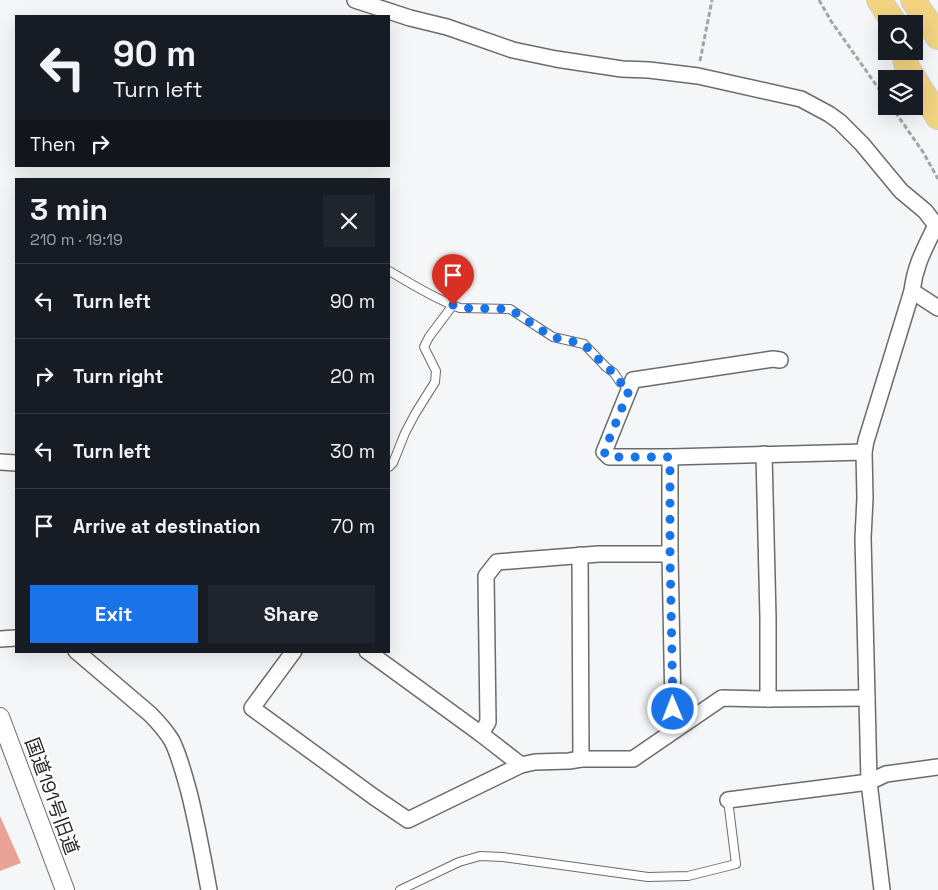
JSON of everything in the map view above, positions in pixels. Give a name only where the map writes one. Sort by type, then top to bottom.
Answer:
[{"type":"highway","points":[[879,0],[889,15]]},
{"type":"highway","points":[[913,0],[938,37]]},
{"type":"highway","points":[[905,60],[907,67],[938,117]]},
{"type":"highway","points":[[920,60],[938,87]]},
{"type":"street","points":[[355,0],[530,54],[622,69],[650,70],[698,76],[801,99],[829,114],[853,134],[901,191],[925,211],[937,226],[920,256],[912,291],[864,452],[863,538],[868,698],[868,782],[882,890]]},
{"type":"street","points":[[912,291],[938,308]]},
{"type":"street","points":[[780,360],[633,380],[604,452],[608,457],[670,457],[864,452]]},
{"type":"street","points":[[764,454],[768,598],[768,699]]},
{"type":"street","points":[[670,457],[673,709],[679,727]]},
{"type":"street","points":[[0,462],[15,463]]},
{"type":"street","points":[[481,734],[488,722],[486,576],[497,562],[599,554],[670,554]]},
{"type":"street","points":[[580,555],[581,759]]},
{"type":"street","points":[[0,639],[15,638]]},
{"type":"street","points":[[78,653],[160,723],[171,740],[194,812],[209,890]]},
{"type":"street","points":[[293,653],[252,708],[408,820],[521,765],[535,762],[581,759],[633,760],[722,698],[868,698]]},
{"type":"street","points":[[370,653],[521,765]]},
{"type":"street","name":"国道191号旧道","points":[[0,717],[65,890]]},
{"type":"street","points":[[728,800],[868,782],[886,774],[938,767]]},
{"type":"lane","points":[[390,272],[460,308],[510,309],[552,337],[584,344],[614,373],[620,382],[630,388]]},
{"type":"lane","points":[[390,466],[415,414],[435,382],[436,371],[424,347],[453,305]]},
{"type":"lane","points":[[400,890],[459,862],[480,856],[503,856],[648,877],[688,876],[736,864],[728,800]]},
{"type":"path","points":[[698,76],[701,50],[712,0]]},
{"type":"path","points":[[819,0],[831,21],[878,89]]},
{"type":"path","points":[[897,115],[923,152],[938,179]]},
{"type":"building","points":[[0,816],[21,863],[0,871]]},
{"type":"route","points":[[453,305],[460,308],[510,309],[552,337],[584,344],[614,373],[620,382],[630,388],[604,452],[608,457],[670,457],[673,709]]}]
